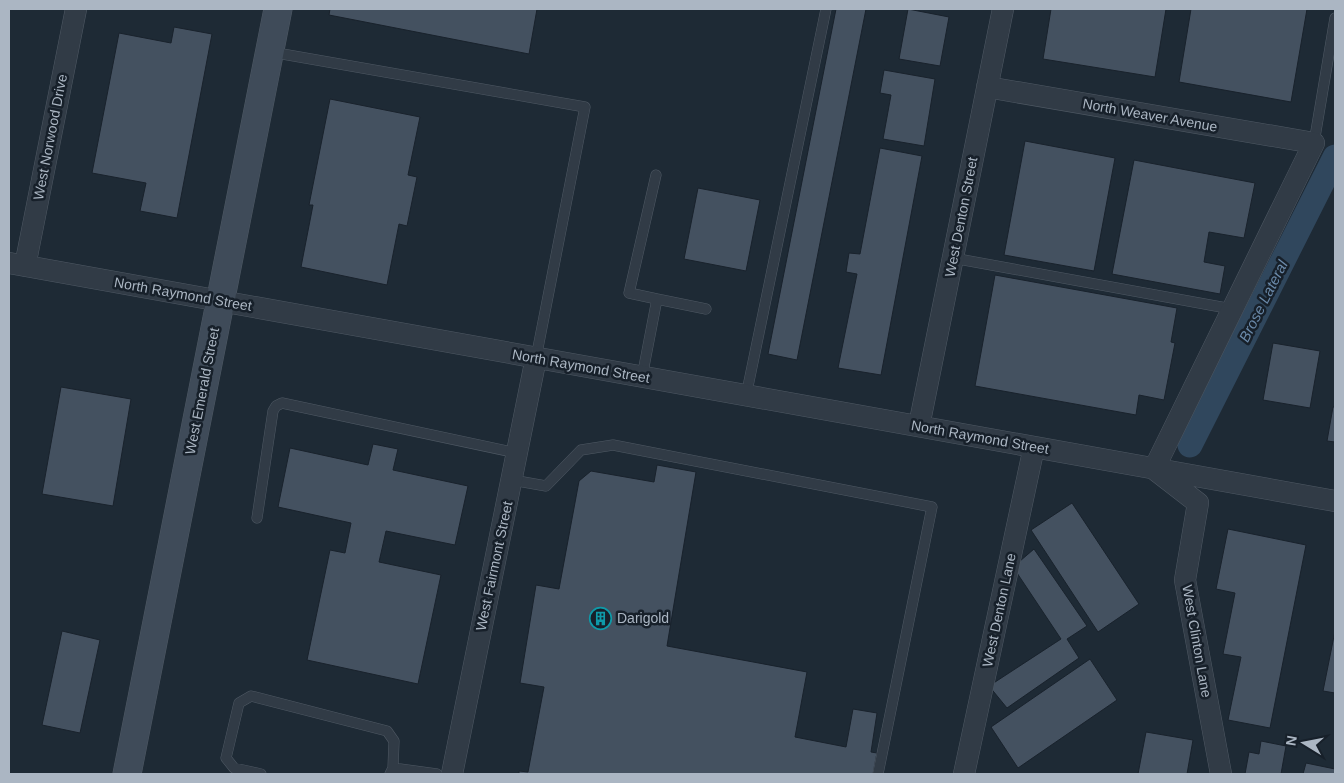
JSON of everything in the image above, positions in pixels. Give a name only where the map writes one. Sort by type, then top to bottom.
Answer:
[{"type":"main road","name":"West Emerald Street","points":[[127,774],[278,9]]},
{"type":"street","name":"West Norwood Drive","points":[[17,264],[76,9]]},
{"type":"street","name":"West Denton Street","points":[[919,426],[1003,9]]},
{"type":"street","name":"North Weaver Avenue","points":[[987,87],[1314,143]]},
{"type":"street","points":[[1154,469],[1314,143]]},
{"type":"street","name":"North Raymond Street","points":[[17,264],[1335,501]]},
{"type":"street","name":"West Fairmont Street","points":[[452,774],[536,358]]},
{"type":"street","name":"West Denton Lane","points":[[964,774],[1034,447]]},
{"type":"street","name":"West Clinton Lane","points":[[1154,469],[1198,503],[1185,580],[1221,774]]},
{"type":"lane","points":[[746,396],[826,9]]},
{"type":"lane","points":[[1314,143],[1335,18]]},
{"type":"lane","points":[[269,52],[585,108],[536,358]]},
{"type":"lane","points":[[656,174],[629,293],[706,310]]},
{"type":"lane","points":[[953,258],[1232,310]]},
{"type":"lane","points":[[642,377],[657,299]]},
{"type":"lane","points":[[257,518],[273,411],[276,406],[282,403],[517,453]]},
{"type":"lane","points":[[512,480],[546,486],[581,450],[613,445],[932,507],[878,774]]},
{"type":"lane","points":[[261,774],[234,768],[226,758],[239,703],[251,696],[387,731],[394,742],[391,771],[437,774]]},
{"type":"building","points":[[330,9],[537,9],[529,54],[329,15]]},
{"type":"building","points":[[836,9],[866,9],[797,360],[768,354]]},
{"type":"building","points":[[908,9],[949,17],[940,66],[899,59]]},
{"type":"building","points":[[1051,9],[1166,9],[1155,77],[1043,59]]},
{"type":"building","points":[[1191,9],[1307,9],[1291,102],[1179,82]]},
{"type":"building","points":[[174,27],[212,34],[177,218],[140,211],[146,183],[92,173],[119,33],[171,43]]},
{"type":"building","points":[[884,70],[935,79],[924,146],[883,139],[891,95],[880,93]]},
{"type":"building","points":[[330,99],[420,117],[408,175],[417,177],[407,226],[399,224],[387,285],[301,267],[313,205],[309,205]]},
{"type":"building","points":[[1025,141],[1115,158],[1094,271],[1004,255]]},
{"type":"building","points":[[880,148],[922,156],[881,375],[838,368],[857,274],[846,272],[849,253],[860,254]]},
{"type":"building","points":[[1134,160],[1255,183],[1244,238],[1209,232],[1204,262],[1225,266],[1220,294],[1112,274]]},
{"type":"building","points":[[698,188],[760,200],[746,271],[684,259]]},
{"type":"building","points":[[995,275],[1177,308],[1171,342],[1175,343],[1164,400],[1139,395],[1136,415],[975,386]]},
{"type":"building","points":[[1273,343],[1320,351],[1310,408],[1263,400]]},
{"type":"building","points":[[61,387],[131,399],[113,506],[42,494]]},
{"type":"building","points":[[1333,407],[1335,407],[1335,442],[1327,441]]},
{"type":"building","points":[[373,444],[398,449],[393,470],[468,486],[455,545],[386,531],[379,562],[441,575],[418,684],[307,660],[330,550],[345,553],[351,523],[278,507],[290,448],[368,465]]},
{"type":"building","name":"Darigold","points":[[657,465],[696,472],[667,646],[807,672],[795,737],[846,747],[853,709],[877,713],[871,752],[877,753],[873,774],[519,774],[519,771],[528,772],[544,687],[520,683],[536,585],[559,589],[579,481],[591,471],[654,482]]},
{"type":"building","points":[[1072,503],[1139,604],[1098,632],[1031,530]]},
{"type":"building","points":[[1228,529],[1306,545],[1270,728],[1228,720],[1241,657],[1223,654],[1235,593],[1216,589]]},
{"type":"building","points":[[1034,549],[1087,626],[1067,639],[1079,658],[1007,708],[989,686],[1061,639],[1013,567]]},
{"type":"building","points":[[62,631],[100,640],[80,733],[42,725]]},
{"type":"building","points":[[1335,631],[1335,693],[1323,691]]},
{"type":"building","points":[[1090,659],[1117,700],[1018,768],[991,727]]},
{"type":"building","points":[[1146,732],[1193,740],[1187,774],[1138,774]]},
{"type":"building","points":[[1261,741],[1286,746],[1281,774],[1245,774],[1249,752],[1259,754]]},
{"type":"building","points":[[1306,763],[1335,769],[1335,774],[1303,774]]},
{"type":"waterway","name":"Brose Lateral","points":[[1190,445],[1335,157]]},
{"type":"place","name":"Darigold","points":[[601,618]]}]
